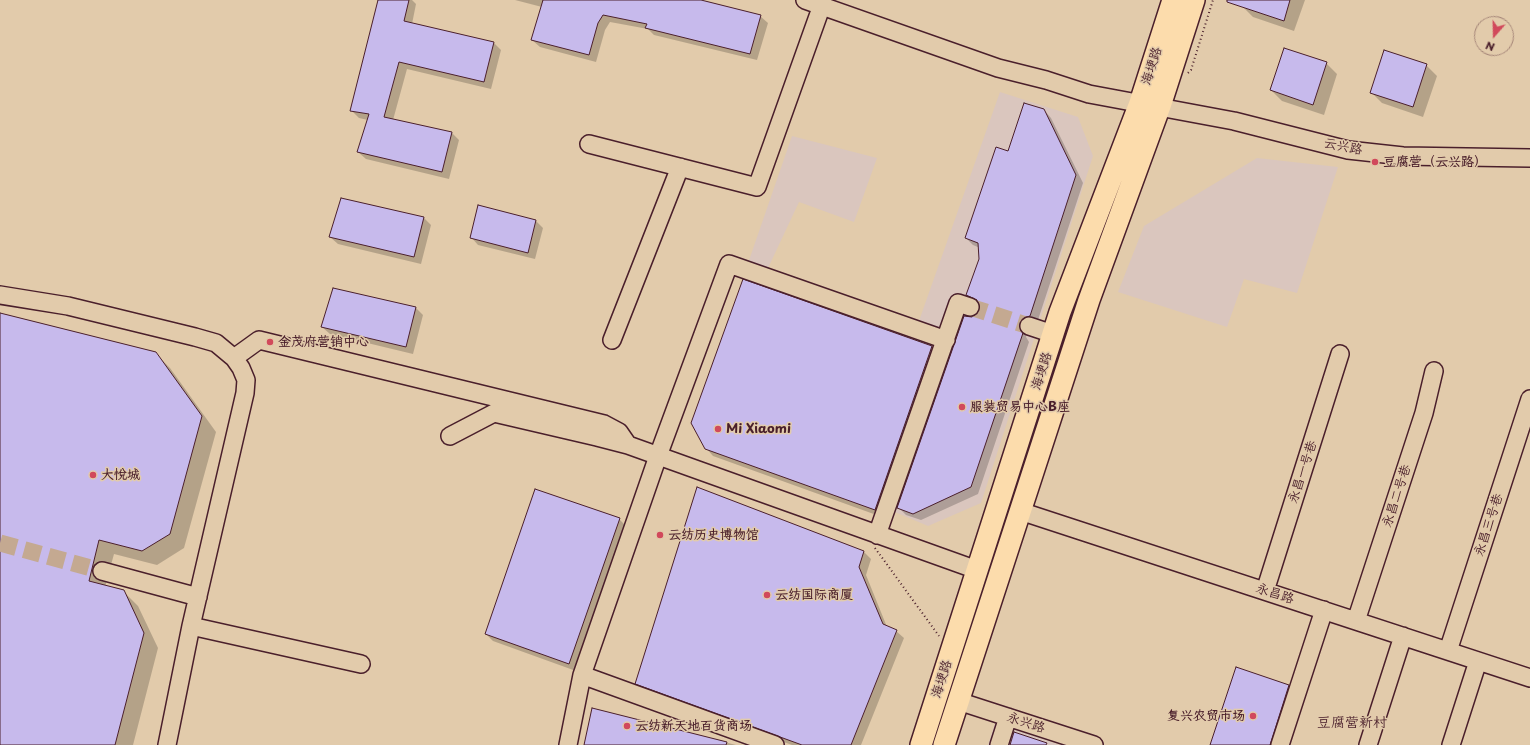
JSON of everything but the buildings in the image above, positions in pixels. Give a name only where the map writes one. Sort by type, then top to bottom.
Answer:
[{"type":"main road","name":"海埂路","points":[[920,745],[1054,334],[1140,103],[1173,0]]},
{"type":"main road","name":"海埂路","points":[[944,745],[1089,300],[1160,106],[1194,0]]},
{"type":"street","name":"云兴路","points":[[805,0],[998,68],[1046,80],[1089,94],[1160,106],[1269,129],[1348,150],[1403,156],[1530,158]]},
{"type":"street","points":[[589,144],[757,187],[822,5]]},
{"type":"street","points":[[612,340],[680,167]]},
{"type":"street","points":[[568,745],[582,675],[658,456],[729,264],[946,340]]},
{"type":"street","points":[[0,295],[68,306],[216,343],[234,358],[241,368],[246,380],[245,393],[191,626],[167,745]]},
{"type":"street","points":[[869,532],[946,340],[958,303],[970,307]]},
{"type":"street","points":[[1029,326],[1054,334]]},
{"type":"street","points":[[234,358],[259,340],[604,424],[618,432],[628,445]]},
{"type":"street","name":"永昌一号巷","points":[[1265,591],[1340,354]]},
{"type":"street","name":"永昌二号巷","points":[[1356,621],[1424,413],[1434,371]]},
{"type":"street","name":"永昌三号巷","points":[[1448,651],[1530,399]]},
{"type":"street","points":[[450,436],[494,413],[628,445],[977,570]]},
{"type":"street","name":"永昌路","points":[[1020,511],[1530,678]]},
{"type":"street","points":[[102,571],[198,597]]},
{"type":"street","points":[[1280,745],[1324,610]]},
{"type":"street","points":[[191,626],[361,664]]},
{"type":"street","points":[[1368,745],[1404,636]]},
{"type":"street","points":[[1451,745],[1478,661]]},
{"type":"street","points":[[582,675],[775,745]]},
{"type":"street","name":"永兴路","points":[[958,701],[1094,745]]},
{"type":"street","points":[[999,745],[1008,717]]},
{"type":"path","points":[[869,532],[951,652]]},
{"type":"shaded area","points":[[1000,92],[1078,117],[1093,156],[981,503],[928,526],[857,496]]},
{"type":"shaded area","points":[[792,136],[877,158],[854,222],[799,202],[769,266],[760,274],[746,269]]},
{"type":"shaded area","points":[[1257,158],[1338,167],[1297,293],[1244,279],[1227,327],[1118,292],[1144,226]]},
{"type":"shaded area","points":[[995,723],[1060,745],[988,745]]},
{"type":"tunnel","points":[[970,307],[1029,326]]},
{"type":"tunnel","points":[[0,543],[102,571]]},
{"type":"place","name":"豆腐营（云兴路）","points":[[1375,162]]},
{"type":"place","name":"金茂府营销中心","points":[[270,342]]},
{"type":"place","name":"服装贸易中心B座","points":[[962,407]]},
{"type":"place","name":"Mi Xiaomi","points":[[718,429]]},
{"type":"place","name":"大悦城","points":[[93,475]]},
{"type":"place","name":"云纺历史博物馆","points":[[660,535]]},
{"type":"place","name":"云纺国际商厦","points":[[767,595]]},
{"type":"place","name":"复兴农贸市场","points":[[1253,716]]},
{"type":"place","name":"云纺新天地百货商场","points":[[627,726]]},
{"type":"district","name":"豆腐营新村","points":[[1352,723]]}]
